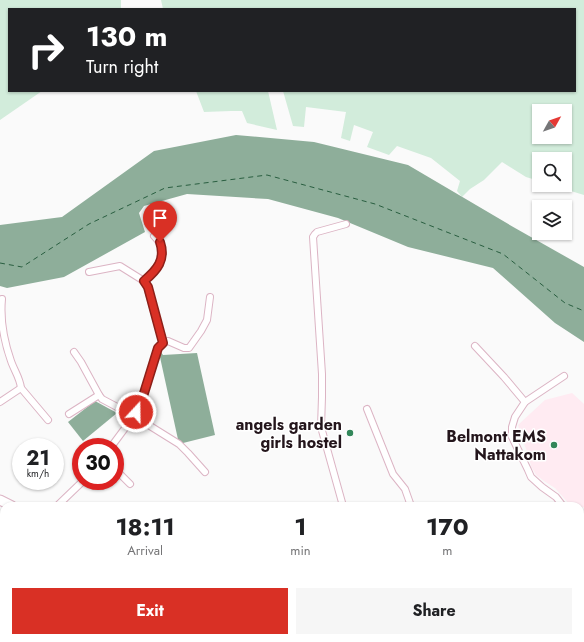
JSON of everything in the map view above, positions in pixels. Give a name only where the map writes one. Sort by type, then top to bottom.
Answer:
[{"type":"street","points":[[342,502],[321,427],[322,374],[313,237],[317,232],[346,224]]},
{"type":"street","points":[[144,281],[157,268],[161,260],[162,253],[160,242],[154,236]]},
{"type":"street","points":[[88,272],[120,266],[144,281],[148,287],[163,343]]},
{"type":"street","points":[[118,438],[140,406],[158,348],[163,343],[168,341],[184,348],[189,348],[201,332],[207,320],[210,297]]},
{"type":"street","points":[[2,299],[1,309],[3,336],[11,362],[21,382],[21,388],[48,420]]},
{"type":"street","points":[[475,346],[525,402]]},
{"type":"street","points":[[74,352],[102,399],[134,416],[179,444],[205,472]]},
{"type":"street","points":[[560,502],[556,497],[531,477],[512,437],[512,427],[515,417],[525,402],[564,376]]},
{"type":"street","points":[[0,402],[21,388]]},
{"type":"street","points":[[69,414],[99,395]]},
{"type":"street","points":[[367,409],[393,474],[405,489],[410,502]]},
{"type":"street","points":[[124,478],[130,484]]},
{"type":"street","points":[[62,502],[74,490]]},
{"type":"shaded area","points":[[0,0],[121,0],[121,8],[8,8],[8,92],[41,92],[0,120]]},
{"type":"shaded area","points":[[161,0],[584,0],[584,195],[572,191],[572,152],[532,152],[532,179],[526,177],[502,162],[484,180],[470,189],[462,197],[457,191],[460,181],[431,158],[397,146],[389,155],[367,147],[373,132],[354,125],[350,141],[341,138],[346,112],[306,107],[304,127],[293,126],[283,92],[576,92],[576,8],[163,8]]},
{"type":"shaded area","points":[[196,92],[268,92],[277,130],[247,123],[242,111],[204,112]]},
{"type":"shaded area","points":[[236,135],[314,142],[408,165],[532,238],[532,240],[536,240],[584,267],[584,342],[555,323],[493,268],[408,247],[338,218],[268,199],[187,194],[144,206],[139,213],[145,232],[64,277],[7,288],[0,286],[0,225],[62,217],[154,151]]},
{"type":"shaded area","points":[[158,348],[163,355],[197,353],[215,435],[179,444]]},
{"type":"shaded area","name":"Belmont EMS Nattakom","points":[[572,393],[584,404],[584,502],[567,502],[555,488],[536,475],[531,466],[518,425],[545,400]]},
{"type":"shaded area","points":[[95,401],[117,413],[87,438],[81,438],[68,422]]},
{"type":"ferry route","points":[[0,263],[22,267],[89,224],[165,188],[267,175],[375,204],[503,254],[565,303],[584,311]]},
{"type":"place","name":"angels garden girls hostel","points":[[350,433]]},
{"type":"place","name":"Belmont EMS Nattakom","points":[[554,445]]},
{"type":"route","points":[[136,412],[140,406],[158,348],[163,343],[148,287],[144,281],[159,265],[162,253],[160,242]]}]
